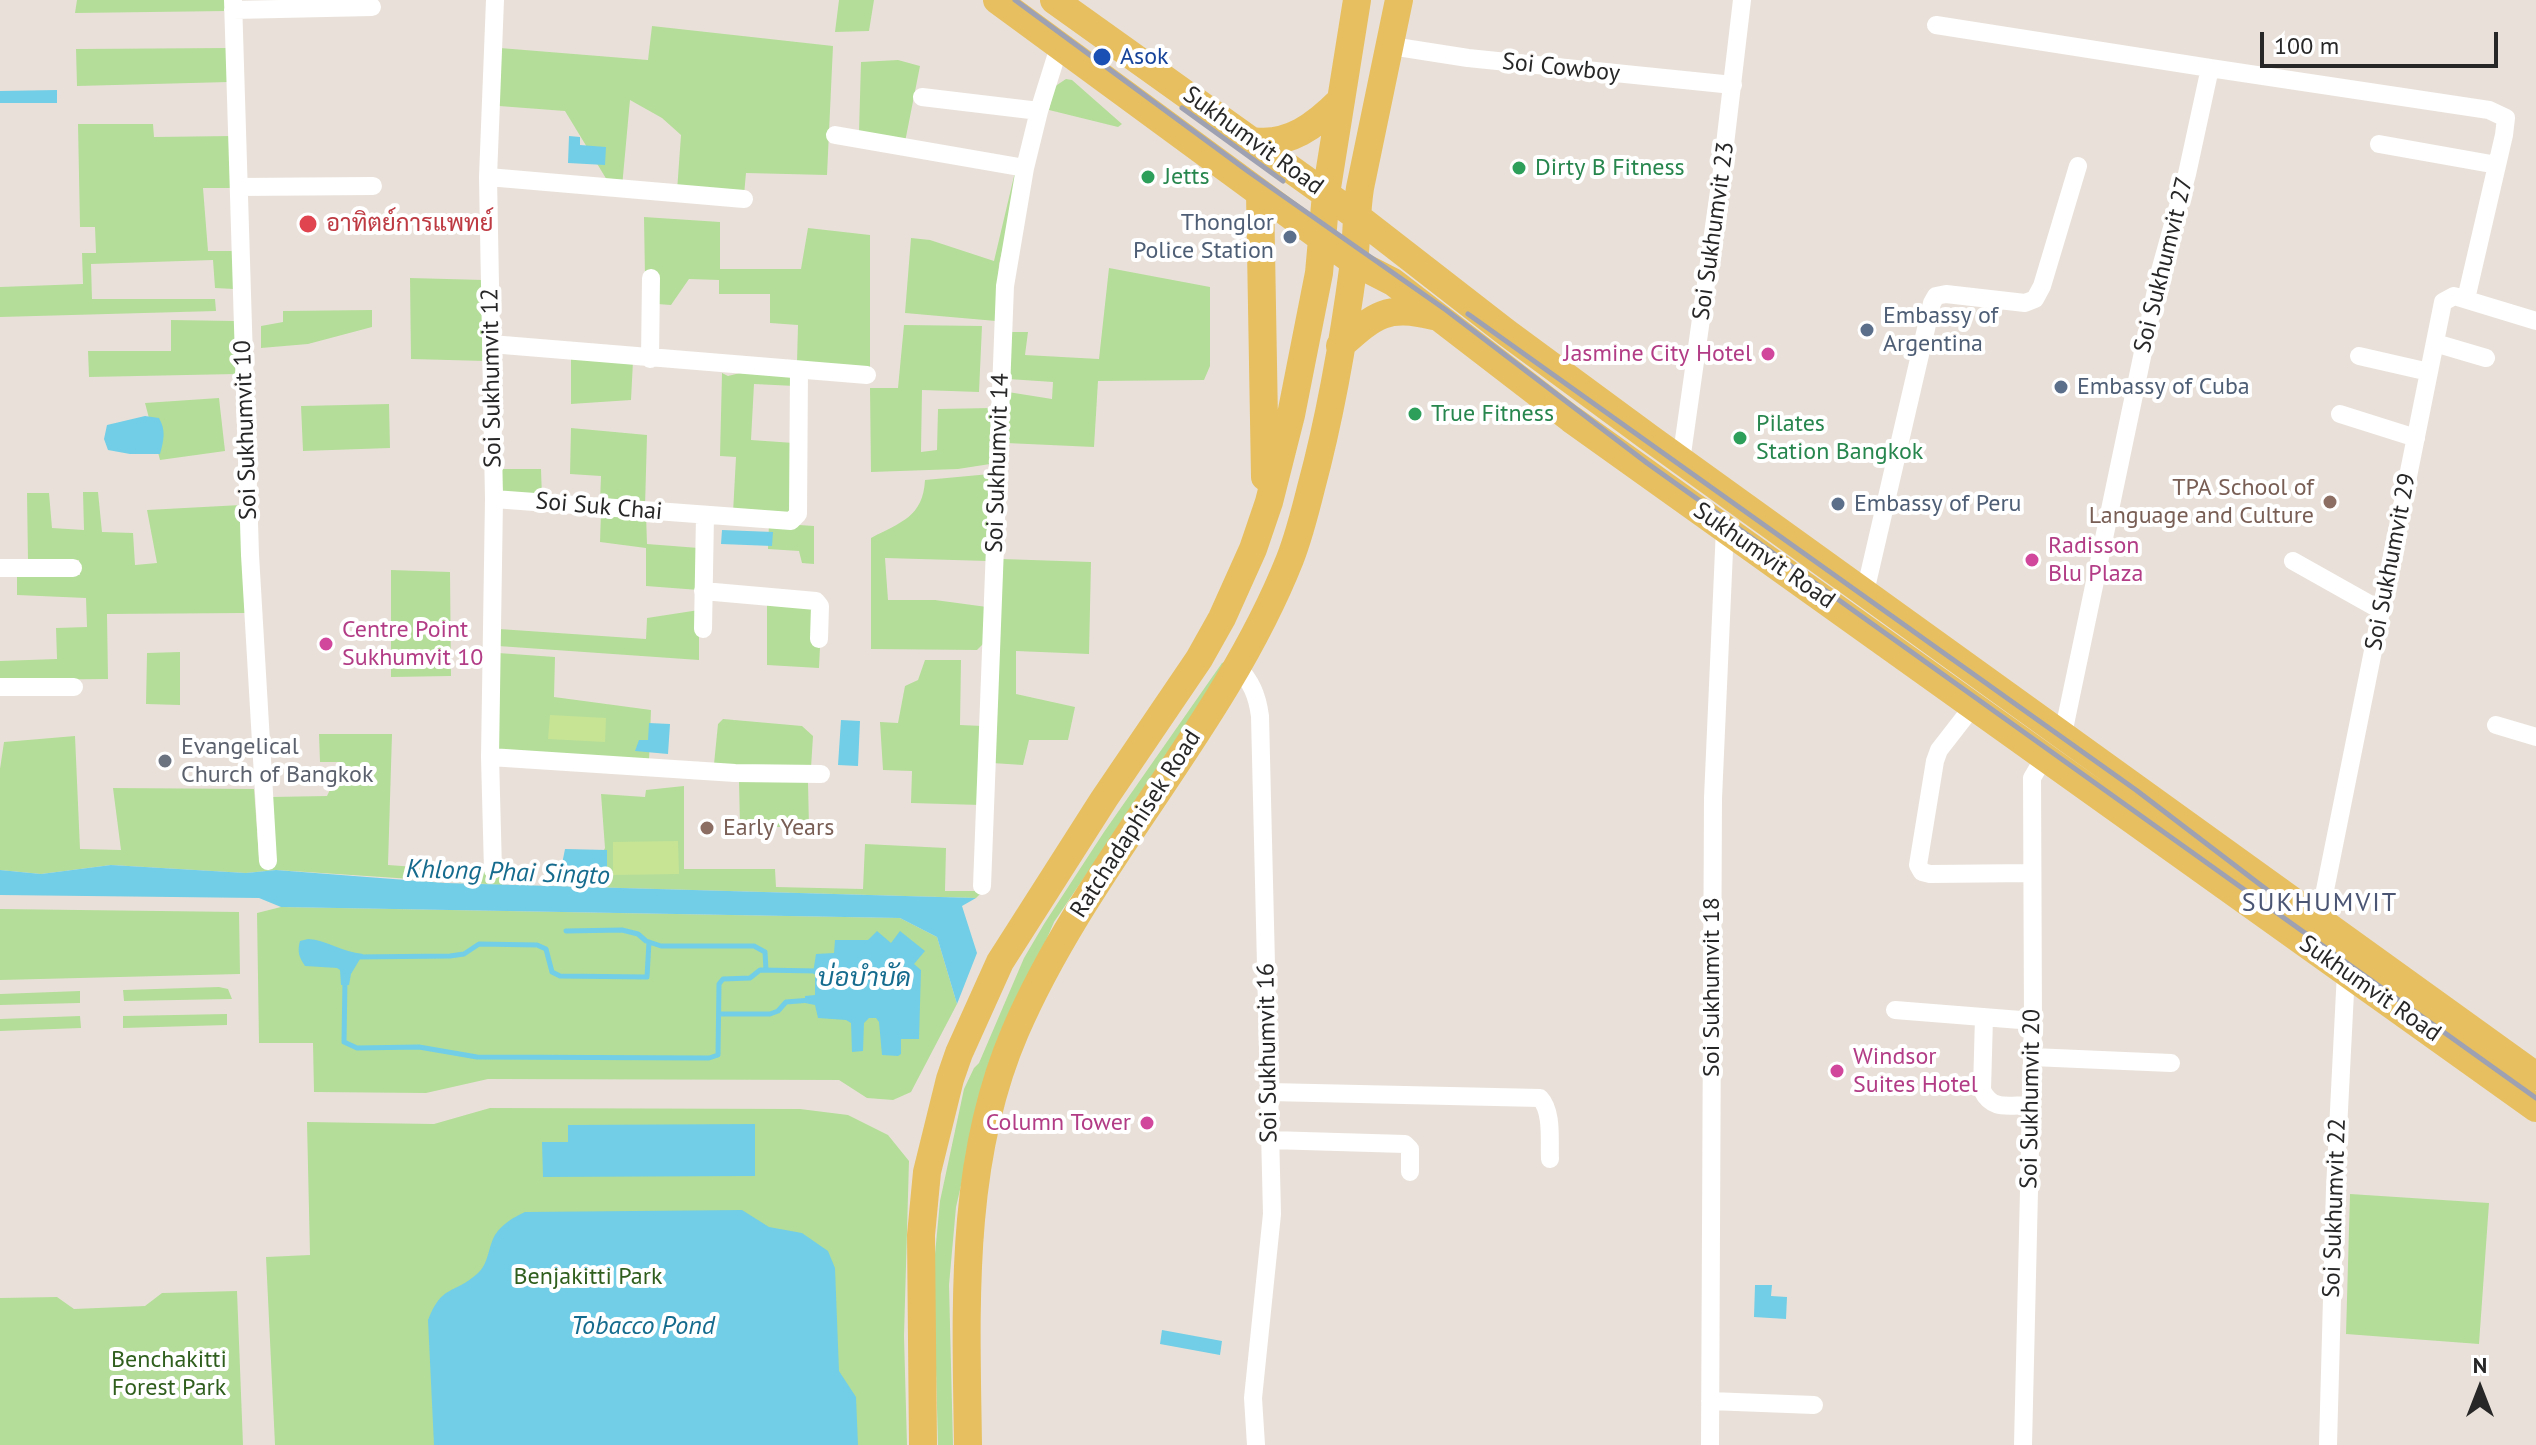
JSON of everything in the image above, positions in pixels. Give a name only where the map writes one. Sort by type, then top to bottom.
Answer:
[{"type":"main road","name":"Sukhumvit Road","points":[[997,0],[1354,262],[1393,282],[1571,419],[2045,756],[2536,1076]]},
{"type":"main road","name":"Sukhumvit Road","points":[[1054,0],[1355,215],[1507,333],[1681,461],[2319,920],[2354,960],[2536,1108]]},
{"type":"main road","name":"Ratchadaphisek Road","points":[[923,1445],[920,1295],[925,1188],[959,1053],[1000,962],[1199,659],[1253,549],[1269,502],[1291,415],[1319,273],[1326,194],[1357,0]]},
{"type":"main road","name":"Ratchadaphisek Road","points":[[968,1445],[966,1308],[970,1222],[987,1125],[1001,1070],[1024,1011],[1058,946],[1237,666],[1266,615],[1291,558],[1326,430],[1354,262],[1355,215],[1399,0]]},
{"type":"main road","points":[[1253,141],[1263,142],[1306,131],[1340,101]]},
{"type":"main road","points":[[1260,193],[1265,475],[1269,502]]},
{"type":"main road","points":[[1340,346],[1366,323],[1383,313],[1406,310],[1439,317]]},
{"type":"main road","points":[[1234,591],[1260,575],[1288,491],[1293,486],[1303,486],[1307,501]]},
{"type":"main road","points":[[2045,756],[2063,734]]},
{"type":"street","name":"Soi Sukhumvit 12","points":[[493,870],[490,757],[494,499],[488,177],[495,0]]},
{"type":"street","name":"Soi Sukhumvit 23","points":[[1681,461],[1742,0]]},
{"type":"street","points":[[233,5],[372,7]]},
{"type":"street","name":"Soi Sukhumvit 10","points":[[233,5],[250,555],[268,861]]},
{"type":"street","points":[[1936,25],[2489,110],[2506,118],[2466,299],[2536,321]]},
{"type":"street","name":"Soi Sukhumvit 14","points":[[982,886],[1005,286],[1025,168],[1059,47]]},
{"type":"street","name":"Soi Cowboy","points":[[1391,48],[1733,85]]},
{"type":"street","name":"Soi Sukhumvit 27","points":[[2063,734],[2160,271],[2187,174],[2210,68]]},
{"type":"street","points":[[922,97],[1039,111]]},
{"type":"street","points":[[835,135],[1025,168]]},
{"type":"street","points":[[2379,144],[2497,165]]},
{"type":"street","points":[[1865,592],[1932,303],[1936,296],[1946,294],[2025,303],[2035,299],[2042,286],[2078,166]]},
{"type":"street","points":[[488,177],[744,199]]},
{"type":"street","points":[[239,187],[373,186]]},
{"type":"street","points":[[650,359],[651,278]]},
{"type":"street","name":"Soi Sukhumvit 29","points":[[2319,920],[2443,302],[2454,296],[2466,299]]},
{"type":"street","points":[[2435,343],[2486,358]]},
{"type":"street","points":[[491,344],[867,375]]},
{"type":"street","points":[[2359,356],[2429,372]]},
{"type":"street","name":"Soi Suk Chai","points":[[494,499],[784,522],[795,519],[798,514],[799,370]]},
{"type":"street","points":[[2340,414],[2416,438]]},
{"type":"street","points":[[703,629],[705,515]]},
{"type":"street","name":"Soi Sukhumvit 18","points":[[1710,1445],[1713,798],[1725,528]]},
{"type":"street","points":[[2293,561],[2382,611]]},
{"type":"street","points":[[0,568],[73,568]]},
{"type":"street","points":[[703,591],[816,601],[820,606],[819,639]]},
{"type":"street","name":"Soi Sukhumvit 16","points":[[1237,666],[1251,683],[1258,699],[1260,716],[1271,1231],[1253,1398],[1256,1445]]},
{"type":"street","points":[[0,687],[74,687]]},
{"type":"street","points":[[1974,705],[1939,750],[1935,761],[1918,865],[1922,872],[1930,874],[2032,873]]},
{"type":"street","points":[[2496,725],[2536,737]]},
{"type":"street","name":"Soi Sukhumvit 20","points":[[2023,1445],[2033,1021],[2032,778],[2045,756]]},
{"type":"street","points":[[490,757],[735,773],[821,774]]},
{"type":"street","name":"Soi Sukhumvit 22","points":[[2328,1445],[2335,1189],[2354,960]]},
{"type":"street","points":[[1895,1010],[2033,1021]]},
{"type":"street","points":[[1984,1017],[1982,1090],[1987,1101],[1994,1105],[2029,1105]]},
{"type":"street","points":[[2032,1057],[2171,1063]]},
{"type":"street","points":[[1269,1092],[1540,1098],[1546,1104],[1548,1116],[1550,1159]]},
{"type":"street","points":[[1270,1140],[1405,1144],[1410,1149],[1410,1172]]},
{"type":"street","points":[[1710,1401],[1814,1405]]},
{"type":"green space","points":[[77,0],[227,0],[227,11],[75,13]]},
{"type":"green space","points":[[839,0],[874,0],[869,31],[835,32]]},
{"type":"green space","points":[[652,26],[833,46],[827,175],[746,173],[744,195],[677,191],[681,135],[662,118],[630,100],[622,187],[610,185],[565,111],[499,106],[500,48],[648,60]]},
{"type":"green space","points":[[228,48],[229,82],[77,86],[76,49]]},
{"type":"green space","points":[[898,60],[920,66],[905,142],[859,132],[861,62]]},
{"type":"green space","points":[[1066,79],[1072,80],[1122,124],[1118,127],[1049,110],[1054,87]]},
{"type":"green space","points":[[78,124],[153,124],[154,137],[231,136],[232,188],[203,188],[208,251],[234,251],[234,289],[215,288],[213,260],[91,264],[92,299],[215,299],[216,311],[0,317],[0,287],[83,284],[82,253],[96,253],[95,227],[80,227]]},
{"type":"green space","points":[[1015,172],[1021,173],[999,264],[996,321],[905,313],[911,238],[930,240],[994,261]]},
{"type":"green space","points":[[644,217],[720,222],[720,269],[801,269],[808,228],[870,235],[870,371],[797,363],[798,325],[770,323],[770,294],[719,294],[719,280],[689,279],[671,305],[657,304],[645,278]]},
{"type":"green space","points":[[1109,268],[1210,287],[1210,366],[1204,380],[1098,381],[1094,447],[1006,443],[1008,392],[1052,399],[1053,382],[1008,379],[1011,332],[1028,332],[1025,355],[1099,359]]},
{"type":"green space","points":[[410,278],[484,280],[486,361],[411,359]]},
{"type":"green space","points":[[372,310],[372,327],[308,344],[261,348],[261,326],[283,322],[283,311]]},
{"type":"green space","points":[[171,320],[235,321],[236,374],[89,377],[88,351],[171,351]]},
{"type":"green space","points":[[904,325],[982,326],[979,392],[922,390],[921,452],[937,450],[938,409],[991,408],[990,464],[958,469],[871,472],[870,388],[898,388]]},
{"type":"green space","points":[[571,356],[633,361],[631,400],[571,404]]},
{"type":"green space","points":[[722,373],[728,376],[740,373],[793,375],[795,386],[754,384],[751,440],[794,443],[794,511],[788,518],[733,513],[736,457],[720,456]]},
{"type":"green space","points":[[219,398],[225,451],[160,460],[145,403]]},
{"type":"green space","points":[[389,404],[390,448],[303,451],[301,406]]},
{"type":"green space","points":[[571,428],[647,435],[645,507],[600,503],[601,476],[570,474]]},
{"type":"green space","points":[[498,469],[541,469],[542,498],[504,495]]},
{"type":"green space","points":[[990,474],[988,561],[885,558],[888,600],[935,600],[987,607],[985,642],[977,650],[871,649],[871,538],[901,522],[915,510],[925,480]]},
{"type":"green space","points":[[83,492],[98,492],[102,532],[133,533],[135,565],[157,563],[147,510],[241,505],[246,613],[107,614],[108,679],[0,680],[0,661],[57,659],[56,628],[87,627],[86,598],[17,595],[17,576],[80,575],[79,560],[28,561],[27,493],[49,493],[52,528],[84,530]]},
{"type":"green space","points":[[601,511],[646,514],[647,544],[699,548],[699,590],[646,586],[646,548],[600,542]]},
{"type":"green space","points":[[769,523],[814,526],[814,564],[802,563],[799,551],[768,549]]},
{"type":"green space","points":[[1002,559],[1091,562],[1089,654],[1016,651],[1016,694],[1075,707],[1068,740],[1029,740],[1023,765],[992,763]]},
{"type":"green space","points":[[391,570],[450,572],[451,676],[391,677]]},
{"type":"green space","points":[[767,601],[810,602],[820,647],[819,668],[767,665]]},
{"type":"green space","points":[[699,610],[699,660],[498,646],[499,629],[646,639],[647,618]]},
{"type":"green space","points":[[180,652],[180,705],[146,704],[147,653]]},
{"type":"green space","points":[[498,653],[555,657],[554,697],[651,710],[649,761],[496,751]]},
{"type":"green space","points":[[925,660],[961,660],[960,725],[983,726],[981,805],[911,803],[912,771],[883,770],[880,722],[898,723],[905,686],[918,680]]},
{"type":"green space","points":[[1227,661],[1224,671],[1054,922],[985,1082],[956,1207],[949,1285],[953,1445],[938,1445],[935,1254],[940,1201],[964,1089],[979,1063],[1024,958],[1044,924],[1104,832],[1222,663]]},
{"type":"green space","points":[[550,715],[606,718],[605,742],[548,739]]},
{"type":"green space","points":[[723,719],[802,726],[813,736],[811,768],[714,764],[718,724]]},
{"type":"green space","points":[[319,734],[392,734],[388,865],[500,873],[502,885],[276,870],[246,873],[111,865],[41,874],[0,870],[0,769],[4,742],[75,736],[80,849],[121,850],[113,788],[254,789],[259,857],[271,797],[327,796],[343,762],[320,762]]},
{"type":"green space","points":[[739,781],[808,782],[809,827],[740,827]]},
{"type":"green space","points":[[684,786],[684,869],[775,869],[776,887],[863,889],[865,844],[946,848],[945,891],[983,891],[976,898],[586,887],[605,848],[601,794],[645,797],[646,790]]},
{"type":"green space","points":[[678,841],[679,874],[613,875],[613,842]]},
{"type":"green space","points":[[281,907],[900,918],[937,937],[957,1004],[911,1092],[893,1100],[867,1098],[839,1080],[488,1079],[426,1093],[314,1092],[313,1043],[259,1043],[257,913]]},
{"type":"green space","points":[[0,909],[239,912],[240,974],[0,980]]},
{"type":"green space","points":[[228,989],[232,999],[124,1001],[123,990]]},
{"type":"green space","points":[[80,991],[80,1003],[0,1005],[0,994]]},
{"type":"green space","points":[[227,1014],[227,1025],[123,1028],[123,1016]]},
{"type":"green space","points":[[80,1016],[81,1028],[0,1031],[0,1019]]},
{"type":"green space","name":"Benjakitti Park","points":[[490,1108],[800,1109],[848,1115],[888,1135],[909,1161],[904,1336],[907,1445],[275,1445],[266,1257],[310,1255],[307,1122],[434,1124]]},
{"type":"green space","points":[[2350,1194],[2489,1203],[2479,1344],[2346,1334]]},
{"type":"green space","name":"Benchakitti Forest Park","points":[[237,1291],[243,1445],[0,1445],[0,1298],[57,1297],[74,1309],[145,1306],[162,1293]]},
{"type":"water","points":[[57,90],[57,103],[0,103],[0,91]]},
{"type":"water","points":[[569,136],[580,137],[580,145],[606,147],[605,165],[568,163]]},
{"type":"water","points":[[145,416],[159,418],[163,427],[160,454],[108,450],[104,439],[107,425]]},
{"type":"water","points":[[722,530],[773,532],[772,546],[721,544]]},
{"type":"water","points":[[841,720],[860,721],[858,766],[838,765]]},
{"type":"water","points":[[649,723],[670,724],[668,754],[635,751],[639,740],[648,740]]},
{"type":"water","points":[[565,849],[607,850],[607,869],[567,869],[562,864]]},
{"type":"water","points":[[111,865],[246,873],[276,870],[445,883],[976,898],[962,906],[977,953],[957,1004],[937,937],[900,918],[281,907],[259,898],[0,895],[0,870],[41,874]]},
{"type":"water","name":"บ่อบำบัด","points":[[877,931],[891,943],[900,931],[925,951],[914,964],[921,970],[919,1039],[901,1039],[901,1054],[898,1056],[882,1055],[876,1018],[869,1018],[864,1023],[863,1051],[852,1052],[851,1023],[818,1018],[815,1005],[805,1003],[805,996],[815,995],[813,973],[816,954],[834,953],[835,940],[868,940]]},
{"type":"water","points":[[308,939],[363,954],[351,974],[349,985],[341,985],[340,970],[337,968],[305,966],[299,948],[300,941]]},
{"type":"water","points":[[755,1124],[755,1176],[543,1177],[542,1142],[568,1142],[568,1125]]},
{"type":"water","name":"Tobacco Pond","points":[[742,1210],[769,1227],[802,1233],[828,1251],[835,1268],[839,1371],[856,1397],[858,1445],[434,1445],[428,1320],[443,1295],[469,1281],[481,1270],[495,1235],[508,1221],[525,1212]]},
{"type":"water","points":[[1755,1285],[1772,1285],[1771,1296],[1787,1297],[1786,1319],[1754,1317]]},
{"type":"water","points":[[1162,1330],[1222,1341],[1220,1355],[1160,1344]]},
{"type":"waterway","points":[[566,931],[622,930],[661,946],[754,946],[765,952],[766,970]]},
{"type":"waterway","points":[[355,957],[450,956],[464,954],[479,944],[537,945],[546,949],[552,972],[560,976],[647,977],[649,942]]},
{"type":"waterway","points":[[345,979],[344,1042],[357,1048],[419,1047],[477,1057],[709,1058],[718,1055],[719,984],[723,979],[750,978],[760,970],[818,971]]},
{"type":"waterway","points":[[719,1014],[770,1014],[786,1002],[811,1000]]},
{"type":"railway","points":[[1015,0],[1249,172],[1446,310],[1647,463],[2536,1098]]},
{"type":"railway","points":[[1182,108],[1283,181]]},
{"type":"railway","points":[[1468,314],[2136,790],[2279,899]]},
{"type":"place","name":"Asok","points":[[1102,57]]},
{"type":"place","name":"Dirty B Fitness","points":[[1519,168]]},
{"type":"place","name":"Jetts","points":[[1148,177]]},
{"type":"place","name":"อาทิตย์การแพทย์","points":[[308,224]]},
{"type":"place","name":"Thonglor Police Station","points":[[1290,237]]},
{"type":"place","name":"Embassy of Argentina","points":[[1867,330]]},
{"type":"place","name":"Jasmine City Hotel","points":[[1768,354]]},
{"type":"place","name":"Embassy of Cuba","points":[[2061,387]]},
{"type":"place","name":"True Fitness","points":[[1415,414]]},
{"type":"place","name":"Pilates Station Bangkok","points":[[1740,438]]},
{"type":"place","name":"TPA School of Language and Culture","points":[[2330,502]]},
{"type":"place","name":"Embassy of Peru","points":[[1838,504]]},
{"type":"place","name":"Radisson Blu Plaza","points":[[2032,560]]},
{"type":"place","name":"Centre Point Sukhumvit 10","points":[[326,644]]},
{"type":"place","name":"Evangelical Church of Bangkok","points":[[165,761]]},
{"type":"place","name":"Early Years","points":[[707,828]]},
{"type":"place","name":"Windsor Suites Hotel","points":[[1837,1071]]},
{"type":"place","name":"Column Tower","points":[[1147,1123]]},
{"type":"district","name":"SUKHUMVIT","points":[[2320,904]]},
{"type":"water label","name":"Khlong Phai Singto","points":[[508,873]]}]
